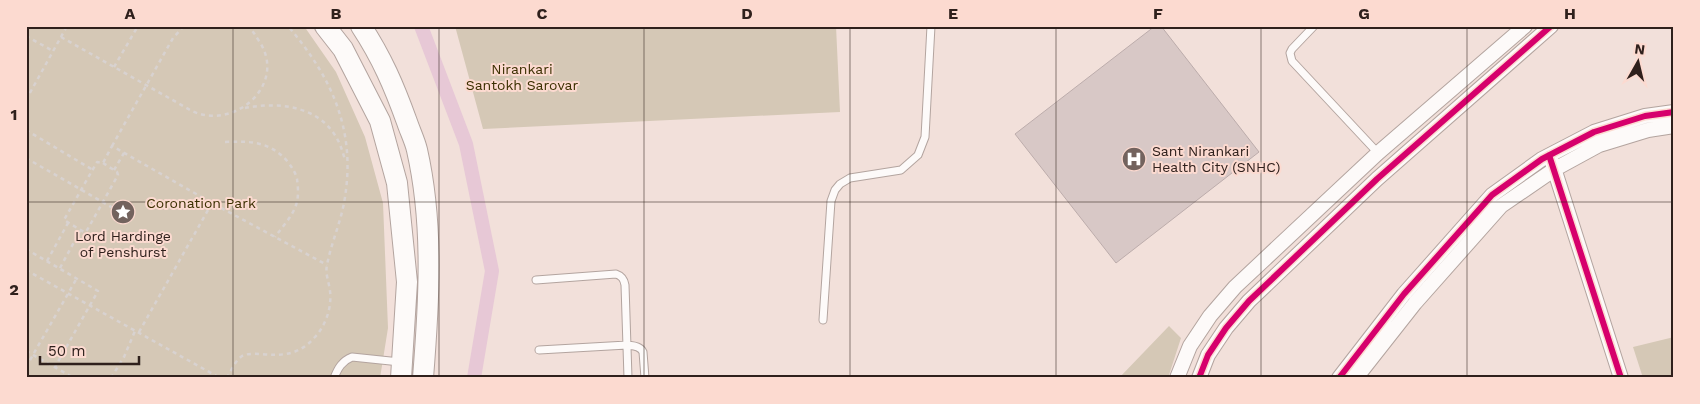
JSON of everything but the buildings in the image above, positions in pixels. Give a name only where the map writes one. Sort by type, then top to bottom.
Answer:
[{"type":"main road","points":[[325,26],[343,49],[380,121],[397,183],[407,282],[401,370]]},
{"type":"main road","points":[[361,26],[387,70],[417,149],[428,242],[428,326],[423,378]]},
{"type":"street","points":[[1177,378],[1190,346],[1210,316],[1235,288],[1378,153],[1525,26]]},
{"type":"street","points":[[1198,378],[1208,356],[1226,328],[1249,301],[1377,179],[1551,26]]},
{"type":"street","points":[[1339,378],[1404,294],[1492,196],[1549,155],[1594,132],[1646,116],[1674,112]]},
{"type":"street","points":[[1413,122],[1426,136]]},
{"type":"street","points":[[1356,378],[1415,303],[1501,206],[1555,168],[1599,144],[1648,130],[1674,126]]},
{"type":"street","points":[[1549,155],[1555,168],[1621,378]]},
{"type":"street","points":[[1314,213],[1327,227]]},
{"type":"lane","points":[[823,320],[831,201],[835,190],[840,184],[850,178],[901,170],[918,155],[925,137],[932,26]]},
{"type":"lane","points":[[1314,26],[1292,48],[1290,53],[1292,61],[1378,153]]},
{"type":"lane","points":[[536,280],[616,274],[624,280],[628,378]]},
{"type":"lane","points":[[539,350],[636,346],[644,352],[645,378]]},
{"type":"lane","points":[[334,378],[344,360],[352,357],[401,370]]},
{"type":"path","points":[[26,100],[67,26]]},
{"type":"path","points":[[114,67],[138,26]]},
{"type":"path","points":[[103,163],[173,38],[184,26]]},
{"type":"path","points":[[242,109],[251,102],[261,88],[266,76],[266,60],[263,46],[252,29],[247,26]]},
{"type":"path","points":[[227,378],[235,364],[243,356],[253,354],[282,356],[304,347],[324,325],[330,301],[327,265],[344,202],[346,143],[336,99],[324,74],[288,26]]},
{"type":"path","points":[[26,36],[53,51]]},
{"type":"path","points":[[61,36],[200,115],[230,114],[256,106],[273,105],[308,112],[320,119],[331,129],[339,142],[346,164]]},
{"type":"path","points":[[26,130],[93,170]]},
{"type":"path","points":[[225,142],[242,141],[268,146],[279,152],[295,171],[299,188],[297,204],[291,216],[275,237]]},
{"type":"path","points":[[112,146],[327,265]]},
{"type":"path","points":[[114,170],[124,153]]},
{"type":"path","points":[[26,158],[113,208]]},
{"type":"path","points":[[97,162],[103,163],[118,172],[118,175],[84,233],[68,224],[64,219],[97,162]]},
{"type":"path","points":[[110,378],[124,357],[212,203]]},
{"type":"path","points":[[47,261],[68,224]]},
{"type":"path","points":[[60,268],[80,230]]},
{"type":"path","points":[[26,249],[98,290],[55,367]]},
{"type":"path","points":[[26,270],[220,378]]},
{"type":"path","points":[[26,367],[77,278]]},
{"type":"path","points":[[26,351],[74,378]]},
{"type":"green space","name":"Coronation Park","points":[[26,26],[304,26],[336,72],[365,137],[383,203],[388,328],[380,378],[26,378]]},
{"type":"green space","name":"Nirankari Santokh Sarovar","points":[[455,26],[836,26],[840,112],[483,129]]},
{"type":"green space","points":[[1169,326],[1181,338],[1168,378],[1119,378]]},
{"type":"green space","points":[[1674,337],[1674,378],[1643,378],[1633,347]]},
{"type":"waterway","points":[[421,26],[466,144],[492,271],[474,378]]},
{"type":"cycle path","points":[[1199,378],[1208,355],[1226,328],[1249,301],[1377,179],[1551,26]]},
{"type":"cycle path","points":[[1339,378],[1404,294],[1492,195],[1542,159],[1594,132],[1645,116],[1674,112]]},
{"type":"cycle path","points":[[1549,155],[1621,378]]},
{"type":"place","name":"Sant Nirankari Health City (SNHC)","points":[[1134,159]]},
{"type":"place","name":"Lord Hardinge of Penshurst","points":[[123,212]]}]
